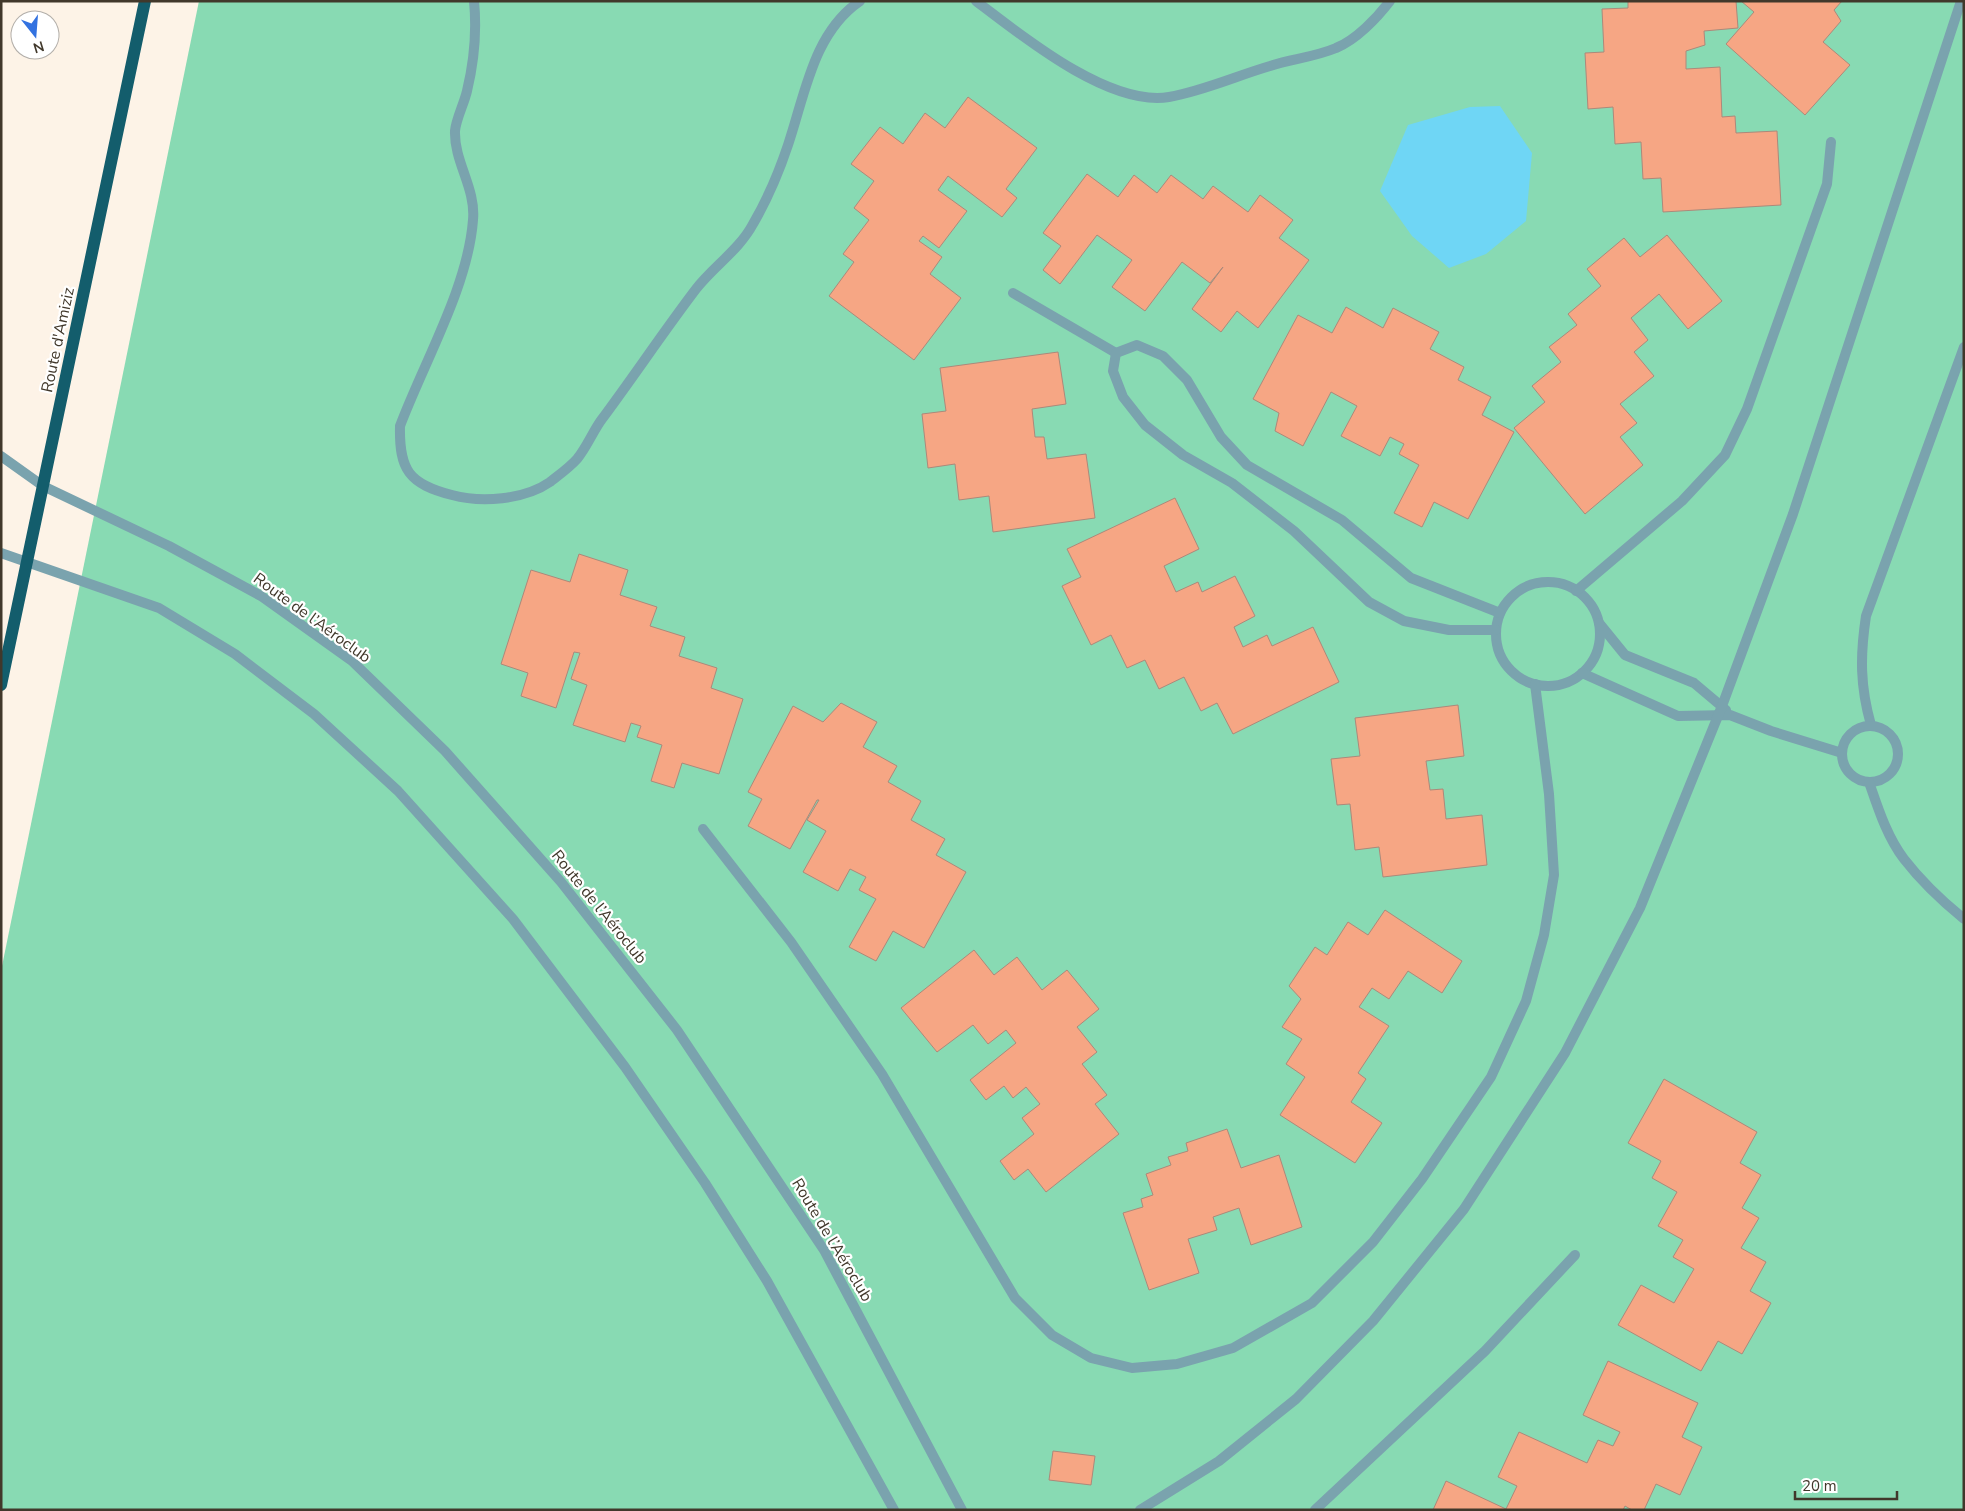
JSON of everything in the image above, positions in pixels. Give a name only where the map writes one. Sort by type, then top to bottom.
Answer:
[{"type":"main road","name":"Route d'Amiziz","points":[[1,685],[145,1]]},
{"type":"street","points":[[474,1],[476,36],[472,69],[455,130],[457,150],[472,195],[474,218],[470,244],[453,299],[400,426],[400,447],[405,466],[415,481],[436,491],[459,497],[494,498],[523,494],[549,483],[577,459],[599,424],[698,287],[731,255],[747,233],[770,189],[788,147],[813,66],[830,30],[845,11],[860,1]]},
{"type":"street","points":[[976,1],[1089,80],[1143,97],[1167,98],[1191,92],[1271,65],[1337,48],[1362,30],[1390,1]]},
{"type":"street","points":[[1140,1510],[1219,1461],[1296,1399],[1373,1321],[1464,1209],[1569,1045],[1640,908],[1720,710],[1793,514],[1961,1]]},
{"type":"street","points":[[1576,590],[1682,501],[1725,456],[1747,409],[1827,184],[1831,142]]},
{"type":"street","points":[[1013,293],[1116,353]]},
{"type":"street","points":[[1116,353],[1137,345],[1163,356],[1187,380],[1221,437],[1248,465],[1342,520],[1411,578],[1500,613]]},
{"type":"street","points":[[1871,725],[1863,697],[1860,655],[1866,616],[1964,347]]},
{"type":"street","points":[[1116,353],[1113,371],[1123,397],[1145,425],[1183,455],[1232,483],[1294,531],[1369,602],[1404,621],[1449,630],[1496,630]]},
{"type":"street","name":"Route de l’Aéroclub","points":[[1,456],[44,486],[169,546],[261,596],[352,661],[445,751],[561,882],[677,1030],[700,1063],[824,1250],[962,1510]]},
{"type":"street","points":[[1,554],[158,608],[235,654],[314,714],[398,791],[513,919],[631,1074],[767,1281],[894,1510]]},
{"type":"street","points":[[1599,622],[1598,650],[1582,673],[1568,682],[1552,686],[1535,684],[1521,679],[1510,670],[1497,645],[1496,630],[1500,613],[1510,598],[1525,588],[1542,583],[1560,584],[1576,590],[1587,599],[1599,622],[1625,655],[1694,683],[1720,710],[1730,715],[1770,732],[1842,752]]},
{"type":"street","points":[[1582,673],[1678,716],[1720,710]]},
{"type":"street","points":[[703,829],[791,942],[882,1074],[1015,1298],[1052,1335],[1091,1358],[1132,1368],[1178,1364],[1233,1348],[1312,1303],[1373,1242],[1422,1178],[1490,1077],[1526,1001],[1544,934],[1554,876],[1549,794],[1535,684]]},
{"type":"street","points":[[1871,725],[1888,731],[1894,738],[1899,755],[1893,771],[1886,778],[1869,782],[1852,776],[1842,761],[1842,752],[1843,744],[1854,730],[1871,725]]},
{"type":"street","points":[[1869,782],[1883,821],[1903,858],[1938,897],[1964,919]]},
{"type":"street","points":[[1315,1510],[1485,1351],[1575,1255]]},
{"type":"green space","points":[[199,1],[1964,1],[1964,1510],[1,1510],[1,971]]},
{"type":"water","points":[[1500,106],[1532,153],[1526,221],[1486,254],[1449,268],[1412,236],[1380,191],[1408,125],[1470,107]]},
{"type":"building","points":[[1628,1],[1736,1],[1738,28],[1704,31],[1705,45],[1686,51],[1686,69],[1720,67],[1722,117],[1735,116],[1736,133],[1777,131],[1781,205],[1663,212],[1661,178],[1643,179],[1641,142],[1615,144],[1613,107],[1588,109],[1585,53],[1604,52],[1602,9],[1628,8]]},
{"type":"building","points":[[1741,1],[1842,1],[1834,10],[1841,21],[1823,42],[1850,65],[1805,115],[1726,44],[1754,12]]},
{"type":"building","points":[[968,97],[1037,148],[1006,189],[1017,198],[1002,217],[948,176],[938,190],[967,211],[939,248],[923,236],[919,241],[942,257],[930,274],[961,298],[914,360],[829,296],[854,262],[843,254],[869,220],[854,208],[874,181],[851,164],[880,127],[903,144],[925,113],[945,128]]},
{"type":"building","points":[[1087,174],[1118,197],[1134,175],[1157,193],[1171,175],[1203,199],[1213,186],[1248,212],[1260,195],[1293,220],[1279,238],[1309,260],[1258,328],[1237,311],[1221,332],[1192,309],[1223,267],[1210,283],[1182,262],[1145,311],[1112,287],[1132,260],[1097,235],[1060,284],[1043,270],[1061,246],[1043,233]]},
{"type":"building","points":[[1667,235],[1722,301],[1688,329],[1659,294],[1631,318],[1648,340],[1634,352],[1654,376],[1620,404],[1637,423],[1620,437],[1643,465],[1585,514],[1514,428],[1545,402],[1532,386],[1561,362],[1549,347],[1577,325],[1568,314],[1601,286],[1587,269],[1624,238],[1640,257]]},
{"type":"building","points":[[1346,307],[1383,328],[1393,308],[1439,332],[1430,349],[1464,367],[1458,380],[1491,397],[1482,415],[1514,432],[1468,519],[1434,502],[1422,527],[1394,513],[1419,465],[1399,454],[1404,444],[1390,437],[1380,456],[1341,436],[1357,406],[1331,392],[1303,446],[1275,431],[1279,413],[1253,399],[1298,315],[1332,333]]},
{"type":"building","points":[[1058,352],[1066,404],[1032,409],[1035,437],[1044,437],[1047,459],[1086,454],[1095,518],[993,532],[989,496],[959,500],[955,464],[928,468],[922,414],[946,411],[940,368]]},
{"type":"building","points":[[1175,498],[1199,549],[1164,566],[1176,592],[1198,582],[1202,592],[1235,576],[1255,616],[1234,627],[1243,647],[1267,635],[1272,646],[1313,627],[1339,682],[1233,734],[1217,703],[1201,711],[1184,677],[1159,689],[1145,660],[1127,668],[1111,635],[1091,645],[1062,586],[1081,577],[1067,549]]},
{"type":"building","points":[[579,554],[628,570],[620,595],[657,607],[650,626],[685,637],[679,656],[717,668],[711,688],[743,699],[719,774],[682,763],[674,788],[651,781],[662,745],[637,737],[641,726],[631,723],[625,742],[573,725],[587,685],[571,679],[580,653],[574,652],[556,708],[521,696],[528,673],[501,664],[531,570],[570,582]]},
{"type":"building","points":[[841,703],[877,722],[863,747],[897,766],[888,782],[921,801],[911,820],[945,839],[936,855],[966,872],[924,948],[893,931],[876,961],[849,947],[876,899],[859,890],[866,877],[850,869],[838,891],[803,872],[826,831],[807,820],[819,800],[817,800],[790,849],[748,826],[762,799],[748,792],[793,706],[823,722]]},
{"type":"building","points":[[1458,705],[1464,756],[1426,761],[1430,790],[1443,789],[1446,819],[1482,815],[1487,865],[1383,877],[1379,847],[1355,850],[1350,804],[1337,805],[1331,759],[1360,756],[1355,718]]},
{"type":"building","points":[[1385,910],[1462,961],[1442,993],[1408,971],[1389,999],[1372,988],[1359,1007],[1389,1026],[1358,1073],[1366,1079],[1351,1102],[1382,1123],[1355,1163],[1280,1115],[1305,1077],[1286,1064],[1302,1039],[1282,1027],[1301,999],[1289,986],[1315,947],[1327,955],[1348,922],[1368,935]]},
{"type":"building","points":[[974,950],[994,975],[1017,957],[1042,990],[1067,970],[1099,1009],[1077,1027],[1097,1052],[1082,1064],[1107,1095],[1095,1104],[1119,1134],[1046,1192],[1028,1169],[1014,1180],[1000,1161],[1034,1134],[1022,1118],[1040,1104],[1026,1087],[1013,1098],[1004,1086],[986,1100],[970,1080],[1016,1043],[1006,1030],[988,1044],[973,1025],[937,1052],[901,1008]]},
{"type":"building","points":[[1664,1079],[1757,1132],[1740,1163],[1761,1175],[1742,1208],[1759,1218],[1741,1248],[1766,1262],[1750,1291],[1771,1303],[1742,1354],[1718,1341],[1701,1371],[1618,1325],[1641,1285],[1674,1303],[1694,1269],[1673,1257],[1683,1240],[1658,1226],[1677,1192],[1652,1178],[1661,1161],[1628,1143]]},
{"type":"building","points":[[1227,1129],[1241,1168],[1279,1155],[1302,1227],[1251,1245],[1239,1208],[1213,1217],[1217,1230],[1188,1239],[1199,1273],[1149,1290],[1123,1213],[1143,1207],[1141,1199],[1153,1195],[1146,1174],[1171,1165],[1168,1157],[1188,1151],[1186,1143]]},
{"type":"building","points":[[1608,1361],[1698,1403],[1682,1437],[1702,1447],[1680,1495],[1656,1484],[1644,1510],[1632,1510],[1625,1506],[1623,1510],[1433,1510],[1446,1481],[1506,1509],[1517,1486],[1498,1477],[1519,1432],[1587,1463],[1598,1440],[1613,1446],[1620,1432],[1583,1415]]},
{"type":"building","points":[[1053,1451],[1095,1456],[1091,1485],[1049,1480]]}]
